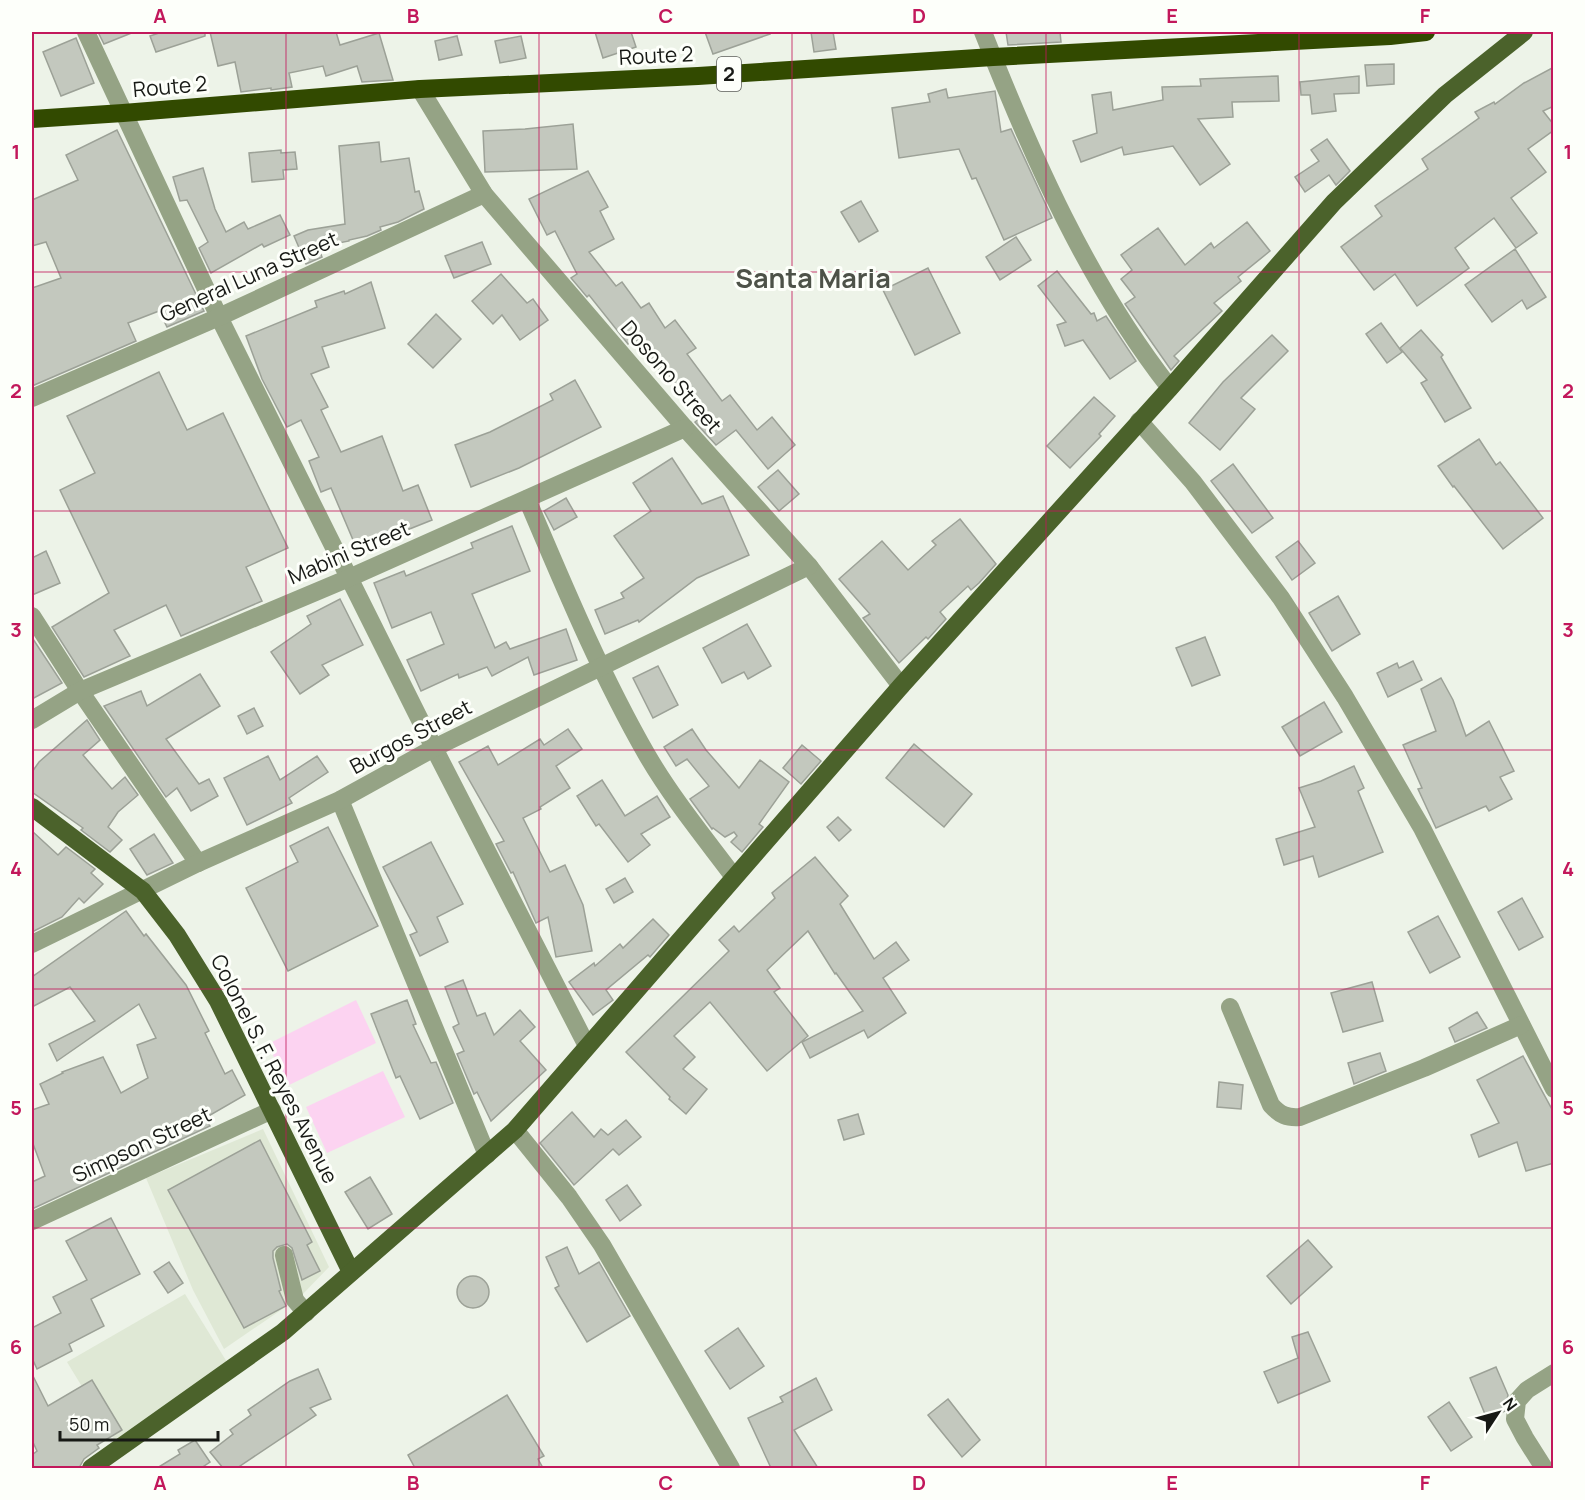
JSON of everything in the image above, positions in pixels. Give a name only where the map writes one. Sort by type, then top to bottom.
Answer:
[{"type":"highway","name":"Route 2","points":[[32,118],[420,89],[698,76],[993,57],[1236,38],[1390,36],[1426,32]]},
{"type":"main road","points":[[91,1468],[251,1356],[306,1313],[515,1130],[901,686],[1334,202],[1445,96],[1524,32]]},
{"type":"main road","name":"Colonel S. F. Reyes Avenue","points":[[32,807],[143,891],[177,935],[218,1001],[351,1272]]},
{"type":"street","points":[[86,32],[219,317],[434,748],[587,1046]]},
{"type":"street","points":[[982,32],[1055,199],[1097,279],[1131,334],[1170,388]]},
{"type":"street","name":"Dosono Street","points":[[420,89],[484,194],[685,428],[809,566],[901,686]]},
{"type":"street","name":"General Luna Street","points":[[32,398],[219,317],[484,194]]},
{"type":"street","points":[[1139,421],[1193,482],[1281,598],[1345,698],[1422,828],[1554,1089]]},
{"type":"street","name":"Mabini Street","points":[[32,720],[80,691],[349,578],[685,428]]},
{"type":"street","points":[[527,499],[600,667],[648,756],[734,877]]},
{"type":"street","name":"Burgos Street","points":[[32,944],[198,863],[340,800],[434,748],[809,566]]},
{"type":"street","points":[[32,616],[80,691],[198,863]]},
{"type":"street","points":[[340,800],[487,1155]]},
{"type":"street","points":[[1230,1007],[1271,1105],[1282,1116],[1290,1118],[1300,1117],[1424,1068],[1521,1025]]},
{"type":"street","name":"Simpson Street","points":[[32,1221],[272,1110]]},
{"type":"street","points":[[515,1130],[569,1197],[602,1245],[731,1468]]},
{"type":"street","points":[[284,1256],[295,1300],[306,1313]]},
{"type":"street","points":[[1544,1468],[1524,1438],[1515,1419],[1516,1401],[1527,1390],[1554,1373]]},
{"type":"shaded area","points":[[356,1000],[376,1043],[287,1086],[268,1044]]},
{"type":"shaded area","points":[[383,1071],[405,1117],[327,1153],[306,1107]]},
{"type":"shaded area","points":[[263,1129],[329,1267],[300,1297],[224,1349],[193,1290],[146,1178]]},
{"type":"shaded area","points":[[185,1294],[230,1367],[117,1444],[67,1362]]},
{"type":"building","points":[[98,32],[134,32],[104,44]]},
{"type":"building","points":[[162,32],[205,32],[205,36],[156,52],[150,36]]},
{"type":"building","points":[[210,32],[336,32],[340,45],[379,33],[393,80],[362,82],[357,66],[326,76],[323,66],[289,73],[292,87],[241,92],[235,62],[218,66]]},
{"type":"building","points":[[595,32],[631,32],[636,47],[603,58]]},
{"type":"building","points":[[705,32],[769,32],[770,34],[713,54]]},
{"type":"building","points":[[811,32],[833,32],[836,49],[814,52]]},
{"type":"building","points":[[1006,32],[1060,32],[1061,42],[1008,45]]},
{"type":"building","points":[[457,36],[462,55],[439,60],[435,41]]},
{"type":"building","points":[[521,36],[526,58],[500,63],[495,41]]},
{"type":"building","points":[[76,38],[94,83],[61,96],[43,52]]},
{"type":"building","points":[[1394,64],[1394,84],[1367,86],[1365,65]]},
{"type":"building","points":[[1554,67],[1554,106],[1543,111],[1554,125],[1554,130],[1528,149],[1546,172],[1511,198],[1537,233],[1516,248],[1494,218],[1455,248],[1469,268],[1417,306],[1395,274],[1374,290],[1341,247],[1382,216],[1375,206],[1428,169],[1422,159],[1479,118],[1475,112],[1494,102],[1495,104],[1524,83]]},
{"type":"building","points":[[1278,76],[1279,101],[1232,102],[1233,117],[1198,119],[1230,164],[1200,185],[1173,146],[1124,155],[1122,147],[1081,162],[1073,141],[1097,133],[1092,95],[1111,92],[1113,110],[1163,100],[1162,87],[1201,86],[1200,79]]},
{"type":"building","points":[[1359,76],[1359,93],[1334,94],[1336,111],[1312,114],[1310,95],[1301,95],[1300,82]]},
{"type":"building","points":[[946,89],[948,98],[995,91],[1001,132],[1011,129],[1052,218],[1004,240],[976,178],[972,179],[959,149],[899,158],[892,108],[930,102],[928,94]]},
{"type":"building","points":[[573,124],[577,169],[485,172],[483,131]]},
{"type":"building","points":[[117,130],[204,311],[167,327],[159,311],[128,323],[136,341],[32,386],[32,288],[61,278],[46,242],[32,246],[32,200],[78,180],[66,155]]},
{"type":"building","points":[[1327,139],[1350,171],[1336,185],[1329,175],[1305,192],[1295,177],[1319,161],[1311,150]]},
{"type":"building","points":[[379,142],[381,162],[409,158],[415,192],[419,191],[424,209],[398,222],[380,227],[381,230],[367,236],[318,247],[322,257],[306,264],[294,236],[308,230],[345,224],[339,146]]},
{"type":"building","points":[[281,150],[281,153],[295,152],[297,169],[283,170],[284,179],[252,182],[249,153]]},
{"type":"building","points":[[203,168],[215,209],[226,232],[244,222],[248,229],[280,215],[290,235],[264,247],[262,244],[211,273],[199,248],[208,242],[187,200],[180,201],[173,177]]},
{"type":"building","points":[[588,171],[608,207],[600,211],[614,239],[589,252],[616,286],[622,282],[641,308],[649,303],[665,328],[675,320],[696,348],[687,354],[722,401],[730,395],[757,430],[772,417],[795,445],[768,469],[736,430],[716,445],[695,422],[700,418],[666,371],[662,374],[635,339],[628,344],[589,295],[587,297],[571,278],[577,274],[555,231],[547,235],[529,199]]},
{"type":"building","points":[[861,201],[878,231],[859,242],[841,212]]},
{"type":"building","points":[[1247,222],[1270,251],[1238,277],[1241,281],[1214,303],[1222,311],[1174,356],[1179,361],[1171,370],[1125,304],[1135,297],[1121,279],[1132,270],[1121,255],[1158,228],[1185,265],[1211,243],[1214,248]]},
{"type":"building","points":[[1016,237],[1031,260],[1000,280],[986,257]]},
{"type":"building","points":[[482,242],[491,264],[454,278],[445,256]]},
{"type":"building","points":[[1515,249],[1546,297],[1527,309],[1522,300],[1492,322],[1465,285]]},
{"type":"building","points":[[928,268],[960,333],[915,355],[883,290]]},
{"type":"building","points":[[1057,271],[1091,314],[1094,313],[1097,321],[1106,316],[1136,361],[1110,379],[1083,340],[1065,346],[1057,325],[1066,322],[1038,286]]},
{"type":"building","points":[[501,274],[527,303],[533,299],[548,320],[520,340],[502,315],[493,324],[472,301]]},
{"type":"building","points":[[371,282],[385,328],[322,347],[329,367],[311,374],[328,407],[321,410],[341,452],[382,436],[403,491],[418,485],[432,520],[392,536],[394,540],[359,554],[331,488],[321,492],[309,461],[319,457],[301,420],[287,427],[262,379],[246,336],[317,307],[315,301],[344,291],[345,294]]},
{"type":"building","points":[[436,314],[461,339],[433,368],[408,344]]},
{"type":"building","points":[[1381,323],[1402,352],[1387,363],[1366,334]]},
{"type":"building","points":[[1421,330],[1443,355],[1441,357],[1471,408],[1445,422],[1421,383],[1427,380],[1400,348]]},
{"type":"building","points":[[1272,335],[1288,351],[1241,398],[1255,409],[1220,450],[1189,423],[1223,382]]},
{"type":"building","points":[[159,372],[187,430],[223,413],[288,548],[246,567],[262,601],[181,636],[166,605],[114,630],[130,656],[84,677],[52,627],[109,593],[60,490],[95,473],[67,416]]},
{"type":"building","points":[[575,380],[601,427],[519,468],[471,487],[455,445],[490,432],[553,400],[550,394]]},
{"type":"building","points":[[1094,397],[1115,416],[1099,434],[1101,436],[1070,468],[1047,446]]},
{"type":"building","points":[[1479,439],[1496,465],[1500,462],[1543,518],[1503,549],[1438,466]]},
{"type":"building","points":[[672,458],[702,504],[723,496],[749,555],[697,578],[639,622],[638,620],[605,634],[595,610],[624,598],[621,593],[644,578],[614,536],[651,511],[633,483]]},
{"type":"building","points":[[1233,464],[1273,518],[1252,533],[1211,481]]},
{"type":"building","points":[[778,470],[799,494],[779,511],[758,487]]},
{"type":"building","points":[[566,498],[577,517],[554,530],[544,511]]},
{"type":"building","points":[[960,519],[996,564],[971,590],[968,586],[940,612],[946,619],[928,639],[926,637],[899,663],[863,618],[870,614],[839,579],[882,541],[908,570],[936,545],[932,541]]},
{"type":"building","points":[[512,526],[530,571],[472,594],[495,648],[506,642],[510,649],[566,629],[577,660],[534,675],[528,657],[492,676],[487,667],[459,678],[458,674],[421,691],[407,660],[444,644],[431,612],[392,628],[374,583],[404,571],[406,576],[473,548],[471,543]]},
{"type":"building","points":[[1298,541],[1315,563],[1292,580],[1276,557]]},
{"type":"building","points":[[46,551],[60,583],[32,595],[32,558]]},
{"type":"building","points":[[1338,596],[1360,634],[1332,651],[1309,613]]},
{"type":"building","points":[[340,599],[363,645],[322,665],[329,675],[300,694],[271,652],[311,624],[307,616]]},
{"type":"building","points":[[747,624],[771,666],[748,679],[744,672],[722,683],[703,648]]},
{"type":"building","points":[[1205,637],[1220,675],[1192,686],[1176,648]]},
{"type":"building","points":[[32,640],[62,683],[32,699]]},
{"type":"building","points":[[1413,661],[1422,680],[1388,697],[1377,673],[1397,663],[1399,668]]},
{"type":"building","points":[[658,666],[678,705],[653,718],[633,678]]},
{"type":"building","points":[[200,674],[220,706],[166,739],[199,784],[209,779],[218,796],[191,811],[177,788],[166,797],[104,706],[141,691],[147,706]]},
{"type":"building","points":[[1441,678],[1453,700],[1466,736],[1489,721],[1514,771],[1500,777],[1512,799],[1489,811],[1486,806],[1436,828],[1418,789],[1422,788],[1403,745],[1436,731],[1421,689]]},
{"type":"building","points":[[1324,702],[1342,732],[1300,756],[1282,727]]},
{"type":"building","points":[[254,708],[263,726],[247,734],[238,716]]},
{"type":"building","points":[[87,720],[100,740],[83,755],[112,789],[125,777],[138,795],[118,812],[108,827],[122,840],[110,852],[81,830],[83,828],[32,792],[32,772],[39,762]]},
{"type":"building","points":[[568,729],[582,749],[556,766],[570,788],[540,807],[541,809],[523,818],[550,872],[565,865],[583,905],[592,951],[556,957],[548,917],[536,923],[513,872],[511,873],[496,844],[504,841],[459,762],[488,746],[498,765],[540,739],[544,745]]},
{"type":"building","points":[[692,729],[706,750],[739,788],[760,760],[789,782],[759,824],[763,827],[742,852],[731,842],[737,836],[734,832],[725,837],[712,829],[690,799],[709,786],[687,759],[676,766],[664,747]]},
{"type":"building","points":[[914,744],[972,794],[944,827],[886,778]]},
{"type":"building","points":[[802,745],[821,761],[801,784],[783,768]]},
{"type":"building","points":[[268,756],[280,780],[317,756],[328,772],[289,798],[292,803],[247,825],[224,778]]},
{"type":"building","points":[[1354,766],[1364,788],[1358,791],[1383,852],[1319,877],[1313,856],[1284,865],[1276,839],[1315,827],[1299,788]]},
{"type":"building","points":[[602,780],[625,816],[657,796],[670,817],[641,834],[650,845],[628,862],[599,824],[596,826],[577,796]]},
{"type":"building","points":[[838,817],[851,830],[839,841],[827,827]]},
{"type":"building","points":[[328,827],[378,926],[288,971],[246,888],[298,862],[290,846]]},
{"type":"building","points":[[32,831],[58,855],[66,847],[95,869],[91,873],[103,884],[84,903],[79,898],[62,917],[32,932]]},
{"type":"building","points":[[154,834],[173,863],[147,875],[130,849]]},
{"type":"building","points":[[431,842],[463,904],[437,917],[448,942],[420,956],[410,935],[417,932],[383,867]]},
{"type":"building","points":[[815,857],[848,896],[840,904],[874,959],[896,942],[909,960],[883,978],[906,1013],[868,1038],[864,1030],[810,1058],[802,1042],[863,1011],[835,974],[808,931],[767,970],[780,988],[774,992],[808,1036],[767,1071],[710,1002],[674,1036],[695,1057],[683,1069],[707,1089],[686,1114],[626,1052],[729,951],[719,940],[734,926],[739,932],[775,898],[772,893]]},
{"type":"building","points":[[625,878],[633,892],[614,903],[606,889]]},
{"type":"building","points":[[1522,898],[1543,937],[1519,950],[1498,912]]},
{"type":"building","points":[[126,911],[186,985],[209,1031],[205,1033],[225,1074],[232,1070],[245,1095],[205,1118],[210,1126],[32,1209],[32,1182],[45,1176],[32,1141],[32,1110],[49,1104],[40,1084],[62,1072],[103,1057],[121,1093],[148,1078],[137,1045],[156,1038],[139,1004],[57,1061],[49,1044],[95,1021],[70,987],[32,1007],[32,977]]},
{"type":"building","points":[[1438,916],[1460,957],[1430,973],[1408,932]]},
{"type":"building","points":[[653,919],[669,935],[650,957],[648,955],[606,990],[613,1000],[593,1015],[569,982],[594,963],[595,966],[620,944],[623,948]]},
{"type":"building","points":[[463,980],[477,1016],[485,1013],[494,1035],[520,1010],[535,1027],[520,1041],[546,1070],[491,1121],[477,1092],[474,1094],[457,1054],[464,1051],[453,1027],[459,1024],[445,987]]},
{"type":"building","points":[[1372,982],[1383,1021],[1343,1032],[1331,993]]},
{"type":"building","points":[[407,1000],[416,1024],[413,1025],[431,1063],[436,1062],[453,1103],[420,1119],[400,1076],[396,1078],[371,1014]]},
{"type":"building","points":[[1477,1012],[1487,1028],[1455,1042],[1449,1028]]},
{"type":"building","points":[[1380,1053],[1386,1071],[1354,1084],[1348,1063]]},
{"type":"building","points":[[1523,1056],[1554,1113],[1554,1163],[1526,1171],[1517,1142],[1479,1157],[1471,1135],[1499,1123],[1477,1080]]},
{"type":"building","points":[[1219,1082],[1243,1085],[1241,1109],[1217,1107]]},
{"type":"building","points":[[572,1112],[594,1137],[601,1129],[608,1135],[626,1120],[641,1137],[619,1155],[613,1149],[574,1185],[540,1143]]},
{"type":"building","points":[[858,1114],[864,1134],[844,1140],[838,1120]]},
{"type":"building","points":[[260,1140],[312,1242],[307,1245],[320,1271],[302,1280],[292,1248],[287,1244],[277,1247],[273,1251],[273,1258],[281,1290],[279,1291],[286,1306],[244,1328],[168,1190]]},
{"type":"building","points":[[370,1177],[392,1214],[368,1229],[345,1192]]},
{"type":"building","points":[[627,1185],[641,1205],[620,1221],[606,1200]]},
{"type":"building","points":[[111,1218],[140,1274],[91,1299],[104,1326],[69,1344],[72,1351],[37,1369],[32,1358],[32,1328],[61,1313],[53,1297],[87,1280],[66,1241]]},
{"type":"building","points":[[1308,1240],[1332,1267],[1291,1304],[1267,1276]]},
{"type":"building","points":[[567,1247],[579,1274],[599,1262],[630,1316],[587,1342],[555,1288],[559,1286],[546,1257]]},
{"type":"building","points":[[169,1262],[183,1283],[168,1293],[154,1272]]},
{"type":"building","points":[[473,1276],[484,1281],[489,1292],[484,1303],[473,1308],[462,1303],[457,1292],[462,1281]]},
{"type":"building","points":[[738,1328],[764,1366],[730,1389],[705,1351]]},
{"type":"building","points":[[1308,1332],[1330,1381],[1278,1403],[1264,1372],[1298,1358],[1292,1337]]},
{"type":"building","points":[[1496,1367],[1508,1395],[1505,1411],[1487,1419],[1470,1378]]},
{"type":"building","points":[[318,1369],[331,1399],[310,1408],[316,1415],[237,1468],[223,1468],[210,1452],[233,1434],[230,1430],[251,1415],[248,1410],[290,1381]]},
{"type":"building","points":[[32,1374],[48,1406],[92,1380],[122,1430],[97,1445],[99,1448],[84,1459],[79,1468],[32,1468],[32,1455],[37,1451],[32,1440]]},
{"type":"building","points":[[816,1378],[832,1410],[794,1430],[818,1468],[771,1468],[748,1418],[783,1402],[780,1397]]},
{"type":"building","points":[[507,1395],[544,1456],[538,1459],[543,1468],[415,1468],[408,1455]]},
{"type":"building","points":[[948,1399],[980,1440],[962,1457],[928,1415]]},
{"type":"building","points":[[1449,1402],[1472,1437],[1451,1451],[1428,1417]]},
{"type":"building","points":[[195,1440],[210,1462],[201,1468],[157,1468],[180,1454],[178,1450]]},
{"type":"district","name":"Santa Maria","points":[[813,279]]}]
